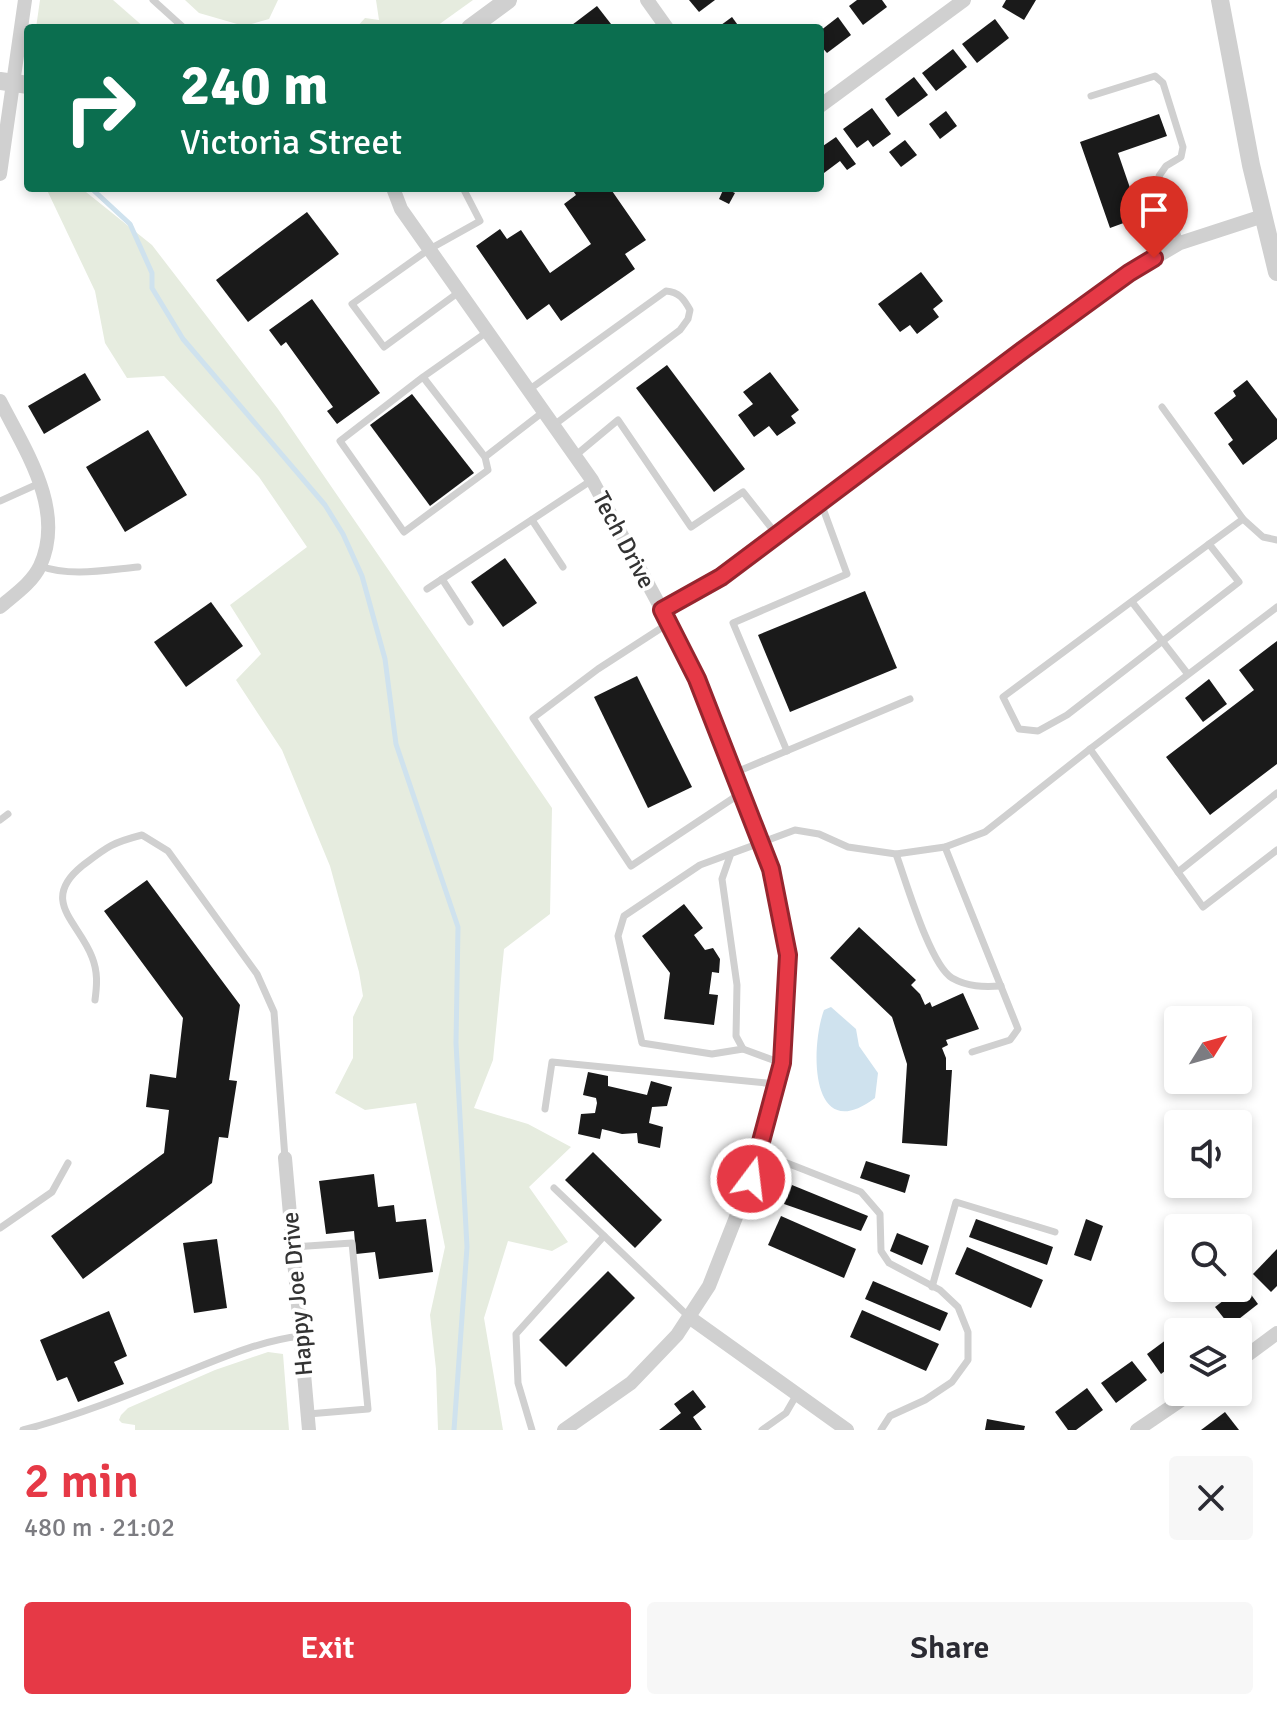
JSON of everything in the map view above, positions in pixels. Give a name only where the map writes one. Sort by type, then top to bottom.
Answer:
[{"type":"street","points":[[0,174],[25,0]]},
{"type":"street","points":[[475,24],[508,0]]},
{"type":"street","points":[[647,0],[664,24]]},
{"type":"street","points":[[824,103],[964,0]]},
{"type":"street","points":[[1220,0],[1277,272]]},
{"type":"street","name":"Tech Drive","points":[[395,192],[401,209],[428,250],[576,455],[666,616],[697,679],[771,869],[788,955],[782,1063],[751,1179],[709,1286],[677,1335],[631,1383],[564,1430]]},
{"type":"street","points":[[666,616],[1129,273],[1180,243],[1263,216]]},
{"type":"street","points":[[0,401],[40,483],[48,515],[40,566],[29,582],[0,607]]},
{"type":"street","name":"Happy Joe Drive","points":[[285,1158],[309,1430]]},
{"type":"street","points":[[689,1317],[847,1430]]},
{"type":"street","points":[[1252,1352],[1277,1333]]},
{"type":"street","points":[[1137,1430],[1172,1406]]},
{"type":"lane","points":[[153,0],[180,24]]},
{"type":"lane","points":[[1091,96],[1155,76],[1163,83],[1183,147],[1181,157],[1166,166],[1159,176],[1180,243]]},
{"type":"lane","points":[[459,292],[384,347],[352,304],[428,250],[480,221],[465,192]]},
{"type":"lane","points":[[530,389],[666,291],[676,292],[684,300],[690,310],[680,330],[554,425]]},
{"type":"lane","points":[[423,377],[485,457],[488,470],[404,532],[340,441],[423,377],[488,332]]},
{"type":"lane","points":[[1162,407],[1243,519],[1263,537],[1277,540]]},
{"type":"lane","points":[[485,457],[545,411]]},
{"type":"lane","points":[[576,455],[618,420],[691,527],[743,492],[777,535]]},
{"type":"lane","points":[[427,589],[592,480]]},
{"type":"lane","points":[[0,501],[40,483]]},
{"type":"lane","points":[[787,751],[733,623],[847,574],[820,501]]},
{"type":"lane","points":[[1209,544],[1239,582],[1067,715],[1038,731],[1019,729],[1003,697],[1132,602],[1209,544],[1243,519]]},
{"type":"lane","points":[[532,520],[563,567]]},
{"type":"lane","points":[[40,566],[52,570],[88,572],[138,567]]},
{"type":"lane","points":[[442,579],[470,622]]},
{"type":"lane","points":[[1132,602],[1187,673]]},
{"type":"lane","points":[[782,1063],[743,1049],[712,1054],[642,1043],[618,936],[624,916],[700,865],[795,830],[819,834],[848,847],[896,854],[945,847],[985,832],[1187,673],[1277,607]]},
{"type":"lane","points":[[666,616],[533,718],[631,866],[741,793]]},
{"type":"lane","points":[[734,773],[910,699]]},
{"type":"lane","points":[[1090,749],[1203,907],[1277,850]]},
{"type":"lane","points":[[1178,872],[1277,793]]},
{"type":"lane","points":[[0,820],[8,814]]},
{"type":"lane","points":[[95,1000],[98,980],[92,956],[65,911],[62,893],[72,875],[113,842],[142,835],[168,851],[257,974],[274,1012],[285,1158]]},
{"type":"lane","points":[[945,847],[1018,1029],[1010,1040],[972,1052]]},
{"type":"lane","points":[[896,854],[934,956],[950,977],[976,987],[1001,986]]},
{"type":"lane","points":[[730,856],[722,879],[737,985],[736,1036],[743,1049]]},
{"type":"lane","points":[[545,1109],[552,1062],[776,1084]]},
{"type":"lane","points":[[758,1151],[861,1192],[880,1214],[881,1251],[889,1263],[940,1290],[958,1307],[968,1332],[968,1360],[952,1382],[925,1400],[890,1416],[881,1430]]},
{"type":"lane","points":[[0,1228],[52,1192],[68,1163]]},
{"type":"lane","points":[[554,1188],[689,1317]]},
{"type":"lane","points":[[932,1287],[956,1202],[1055,1232]]},
{"type":"lane","points":[[532,1430],[518,1383],[516,1334],[604,1236]]},
{"type":"lane","points":[[293,1247],[352,1243],[368,1409],[308,1414]]},
{"type":"lane","points":[[23,1430],[99,1407],[242,1350],[273,1340],[302,1336]]},
{"type":"lane","points":[[762,1430],[786,1413],[797,1394]]},
{"type":"shaded area","points":[[40,0],[113,0],[140,24],[37,24]]},
{"type":"shaded area","points":[[185,0],[278,0],[269,19],[251,24],[237,24],[199,13]]},
{"type":"shaded area","points":[[376,0],[473,0],[440,24],[360,24],[365,18],[379,20]]},
{"type":"shaded area","points":[[48,192],[86,192],[152,245],[278,409],[552,808],[550,914],[504,949],[493,1060],[474,1108],[528,1124],[571,1147],[529,1187],[568,1242],[552,1251],[508,1241],[484,1318],[503,1430],[438,1430],[430,1315],[445,1247],[416,1103],[365,1110],[335,1093],[353,1058],[353,1017],[363,996],[359,972],[330,866],[282,750],[236,680],[261,654],[230,605],[307,547],[259,477],[164,376],[127,378],[105,343],[95,291]]},
{"type":"shaded area","points":[[268,1352],[283,1354],[289,1430],[135,1430],[135,1425],[119,1420],[128,1408],[215,1370]]},
{"type":"water","points":[[831,1007],[856,1029],[859,1046],[878,1073],[875,1098],[854,1110],[838,1110],[827,1102],[820,1087],[817,1047],[824,1010]]},
{"type":"building","points":[[689,0],[715,0],[699,12]]},
{"type":"building","points":[[857,0],[882,0],[887,7],[863,25],[849,6]]},
{"type":"building","points":[[1006,0],[1036,0],[1024,20],[1002,7]]},
{"type":"building","points":[[597,6],[611,24],[573,24]]},
{"type":"building","points":[[732,17],[737,24],[722,24]]},
{"type":"building","points":[[838,17],[851,35],[827,53],[824,50],[824,28]]},
{"type":"building","points":[[995,19],[1009,38],[977,63],[962,44]]},
{"type":"building","points":[[953,49],[967,67],[936,91],[922,73]]},
{"type":"building","points":[[914,77],[928,95],[898,117],[885,99]]},
{"type":"building","points":[[872,108],[891,134],[873,147],[868,140],[857,148],[843,129]]},
{"type":"building","points":[[946,111],[957,126],[940,139],[929,124]]},
{"type":"building","points":[[1159,114],[1167,136],[1118,153],[1140,217],[1110,228],[1080,142]]},
{"type":"building","points":[[836,137],[856,164],[847,170],[840,161],[824,173],[824,145]]},
{"type":"building","points":[[905,140],[917,155],[901,167],[889,152]]},
{"type":"building","points":[[574,192],[613,192],[646,240],[625,254],[635,269],[561,321],[549,304],[527,320],[476,246],[500,229],[507,239],[521,230],[550,273],[591,244],[564,204],[576,195]]},
{"type":"building","points":[[722,192],[735,193],[729,204],[719,199]]},
{"type":"building","points":[[307,212],[339,254],[248,322],[216,280]]},
{"type":"building","points":[[921,272],[943,301],[933,309],[939,317],[917,334],[910,325],[900,332],[878,304]]},
{"type":"building","points":[[312,299],[380,393],[337,424],[327,411],[333,407],[286,342],[281,346],[269,330]]},
{"type":"building","points":[[667,365],[745,469],[714,492],[636,388]]},
{"type":"building","points":[[770,372],[799,410],[791,416],[796,423],[777,436],[769,426],[754,437],[738,415],[753,404],[743,392]]},
{"type":"building","points":[[85,373],[101,400],[44,434],[28,406]]},
{"type":"building","points":[[1247,380],[1277,419],[1277,439],[1243,465],[1228,444],[1233,440],[1214,413],[1236,396],[1233,391]]},
{"type":"building","points":[[412,394],[474,473],[430,506],[370,425]]},
{"type":"building","points":[[148,430],[187,495],[125,532],[86,467]]},
{"type":"building","points":[[505,558],[537,603],[503,627],[471,582]]},
{"type":"building","points":[[865,591],[897,668],[790,712],[758,635]]},
{"type":"building","points":[[211,602],[243,646],[186,687],[154,642]]},
{"type":"building","points":[[1277,641],[1277,764],[1210,815],[1166,757],[1254,690],[1239,670]]},
{"type":"building","points":[[637,676],[692,787],[648,808],[594,697]]},
{"type":"building","points":[[1209,679],[1227,704],[1203,722],[1185,698]]},
{"type":"building","points":[[147,880],[240,1005],[229,1080],[237,1081],[228,1138],[219,1137],[212,1183],[83,1279],[51,1236],[164,1153],[169,1110],[146,1107],[150,1074],[176,1078],[183,1018],[104,911]]},
{"type":"building","points":[[684,904],[703,928],[694,935],[705,950],[713,948],[720,959],[719,973],[712,972],[709,994],[718,995],[714,1025],[664,1019],[670,973],[642,936]]},
{"type":"building","points":[[859,927],[916,980],[911,985],[925,1005],[930,1002],[932,1007],[963,993],[979,1029],[946,1040],[948,1045],[942,1048],[946,1070],[952,1070],[947,1146],[902,1143],[907,1064],[892,1017],[830,958]]},
{"type":"building","points":[[588,1072],[608,1076],[608,1086],[647,1095],[651,1081],[672,1087],[667,1106],[652,1107],[649,1123],[663,1127],[660,1148],[638,1143],[637,1133],[622,1134],[602,1129],[600,1139],[578,1134],[581,1114],[595,1113],[597,1103],[596,1098],[583,1095]]},
{"type":"building","points":[[593,1152],[662,1220],[635,1248],[565,1180]]},
{"type":"building","points":[[866,1161],[910,1175],[905,1193],[860,1178]]},
{"type":"building","points":[[374,1174],[378,1207],[394,1205],[396,1222],[426,1219],[433,1272],[379,1279],[375,1252],[356,1254],[354,1231],[326,1234],[319,1181]]},
{"type":"building","points":[[792,1185],[868,1216],[861,1231],[784,1204]]},
{"type":"building","points":[[781,1216],[856,1249],[844,1278],[768,1245]]},
{"type":"building","points":[[976,1219],[1053,1247],[1047,1265],[969,1237]]},
{"type":"building","points":[[1086,1219],[1103,1226],[1091,1261],[1074,1255]]},
{"type":"building","points":[[897,1233],[929,1246],[922,1265],[890,1251]]},
{"type":"building","points":[[217,1239],[227,1308],[194,1313],[183,1243]]},
{"type":"building","points":[[967,1247],[1043,1280],[1031,1308],[955,1274]]},
{"type":"building","points":[[1277,1249],[1277,1286],[1271,1292],[1253,1274]]},
{"type":"building","points":[[608,1271],[635,1298],[566,1367],[539,1340]]},
{"type":"building","points":[[873,1281],[948,1313],[940,1331],[865,1299]]},
{"type":"building","points":[[1252,1296],[1258,1304],[1240,1318],[1224,1318],[1215,1307],[1222,1302],[1252,1302]]},
{"type":"building","points":[[862,1310],[939,1344],[926,1371],[850,1337]]},
{"type":"building","points":[[109,1311],[127,1356],[114,1362],[124,1384],[78,1402],[67,1377],[57,1381],[40,1340]]},
{"type":"building","points":[[1164,1341],[1164,1372],[1161,1374],[1147,1354]]},
{"type":"building","points":[[1132,1361],[1147,1380],[1116,1403],[1101,1383]]},
{"type":"building","points":[[1087,1388],[1103,1410],[1076,1430],[1068,1430],[1055,1412]]},
{"type":"building","points":[[693,1390],[706,1407],[693,1417],[702,1430],[659,1430],[681,1413],[674,1404]]},
{"type":"building","points":[[1225,1412],[1239,1430],[1201,1430]]},
{"type":"building","points":[[987,1419],[1025,1426],[1024,1430],[985,1430]]},
{"type":"waterway","points":[[95,192],[130,224],[152,273],[152,288],[183,339],[325,505],[343,534],[362,576],[385,659],[396,744],[458,927],[456,1043],[467,1247],[454,1430]]},
{"type":"route","points":[[751,1179],[782,1063],[788,955],[771,869],[697,679],[662,610],[721,577],[1019,353],[1154,258]]}]
